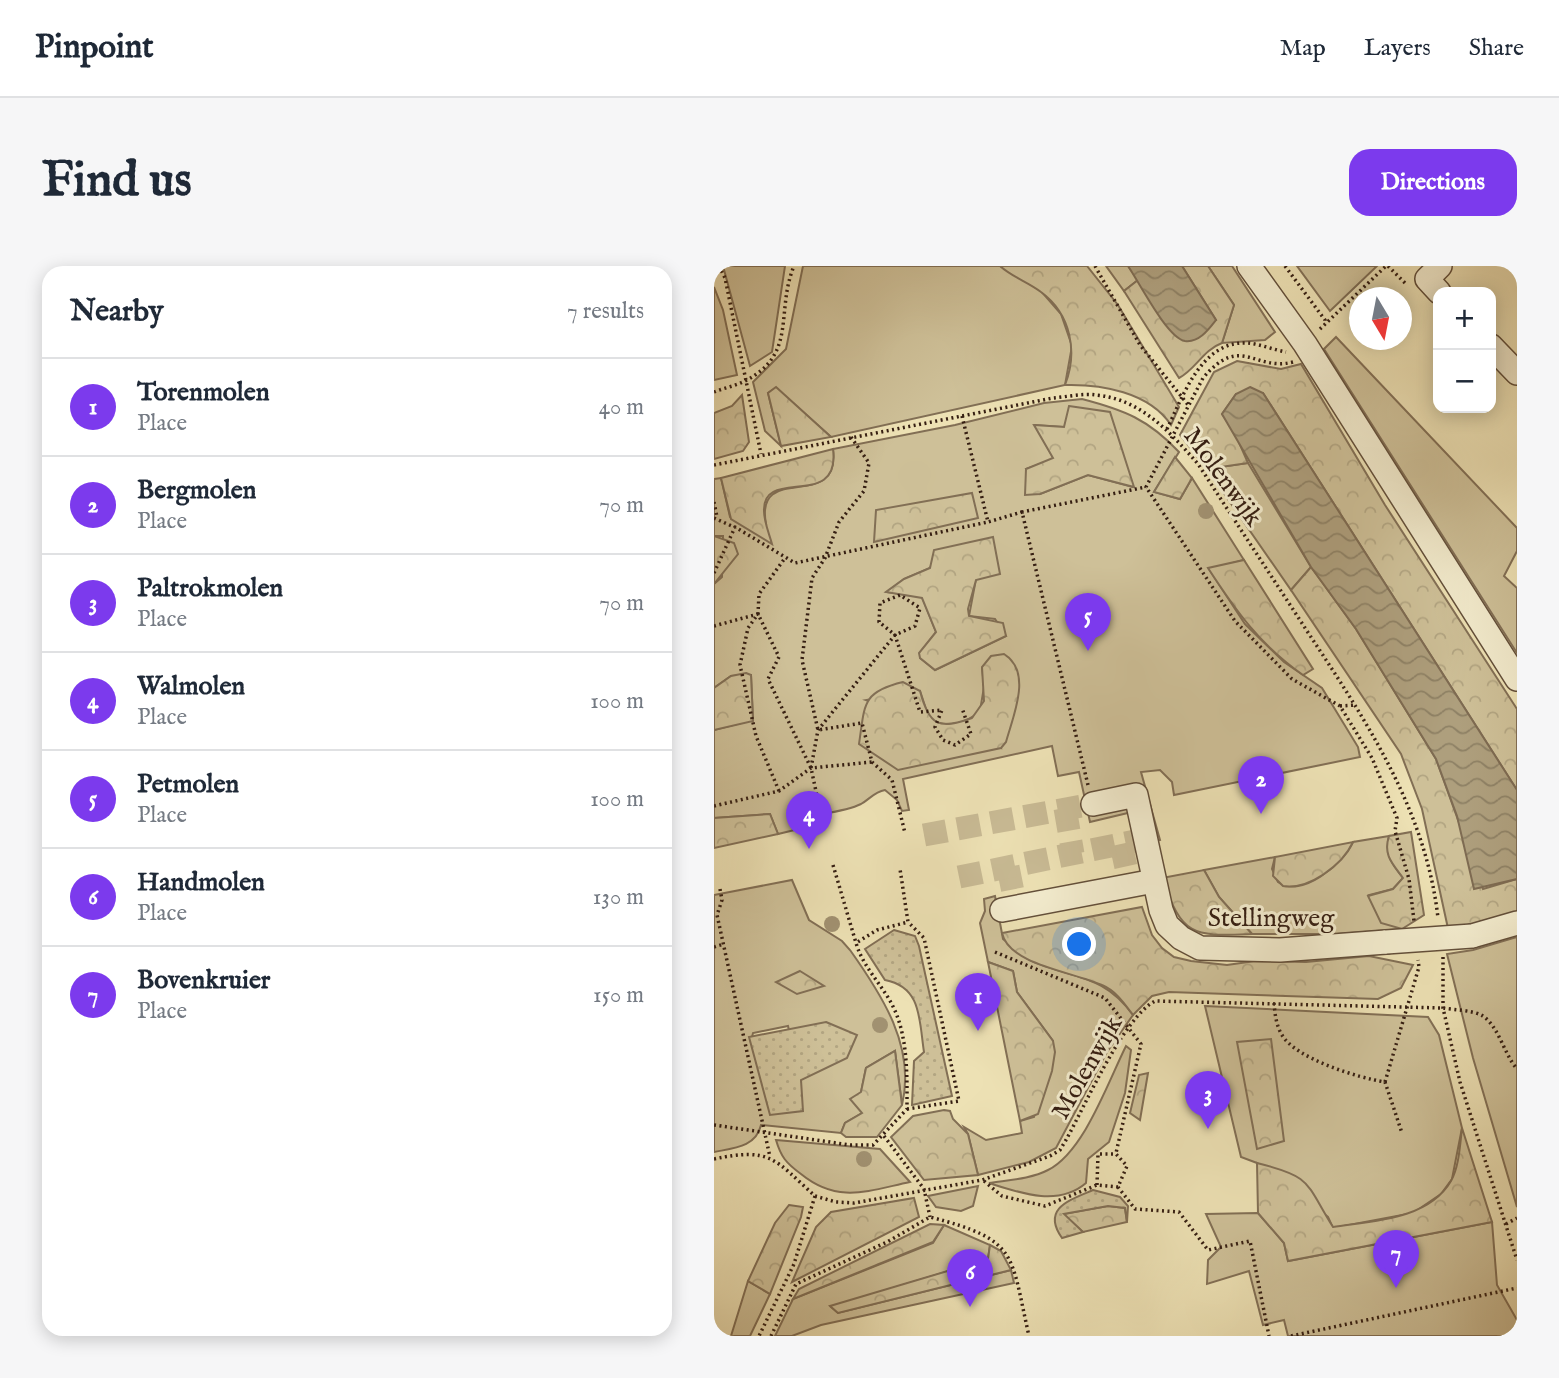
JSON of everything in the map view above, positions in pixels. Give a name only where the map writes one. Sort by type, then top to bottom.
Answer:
[{"type":"street","points":[[1249,266],[1307,348],[1517,679]]},
{"type":"street","points":[[1434,287],[1427,279],[1440,266]]},
{"type":"street","points":[[1495,350],[1517,373]]},
{"type":"street","name":"Stellingweg","points":[[1093,804],[1136,795],[1154,881],[1167,925],[1181,939],[1200,948],[1280,950],[1472,936],[1517,923]]},
{"type":"street","points":[[1002,910],[1154,881]]},
{"type":"path","points":[[719,266],[725,278],[761,454]]},
{"type":"path","points":[[714,392],[746,380],[770,362],[780,349],[786,295],[794,266]]},
{"type":"path","points":[[1095,266],[1140,345],[1189,406]]},
{"type":"path","points":[[1285,266],[1325,320],[1324,325],[1386,266]]},
{"type":"path","points":[[1167,429],[1182,398],[1210,354],[1224,345],[1248,343],[1288,353],[1307,348]]},
{"type":"path","points":[[714,502],[715,518],[795,563],[1146,487],[1203,378],[1222,359],[1251,356],[1285,364],[1295,362],[1307,348]]},
{"type":"path","name":"Molenwijk","points":[[714,465],[1053,398],[1097,394],[1140,409],[1167,429],[1198,464],[1355,705],[1395,772],[1421,838],[1434,886],[1438,922]]},
{"type":"path","points":[[962,416],[988,522]]},
{"type":"path","points":[[811,768],[818,730],[802,660],[812,578],[825,558],[839,522],[864,491],[869,463],[851,437]]},
{"type":"path","points":[[1146,487],[1235,621],[1292,679],[1340,706],[1372,758],[1397,818],[1395,831],[1409,878],[1415,929]]},
{"type":"path","points":[[1022,512],[1093,804]]},
{"type":"path","points":[[714,573],[735,527]]},
{"type":"path","points":[[785,558],[759,594],[758,614],[779,657],[768,679],[811,768],[823,824]]},
{"type":"path","points":[[818,730],[895,635],[915,626],[919,608],[900,595],[880,603],[879,622],[895,635],[920,712],[942,710],[935,727],[943,740],[955,745],[971,734],[962,708]]},
{"type":"path","points":[[714,626],[758,614]]},
{"type":"path","points":[[758,614],[748,628],[742,645],[742,684],[756,736],[779,791]]},
{"type":"path","points":[[1340,706],[1355,705]]},
{"type":"path","points":[[818,730],[862,723],[872,762],[892,779],[905,833]]},
{"type":"path","points":[[714,806],[779,791],[811,768],[872,762]]},
{"type":"path","points":[[714,1125],[850,1145],[873,1145],[907,1109],[907,1064],[896,1012],[860,957],[833,865]]},
{"type":"path","points":[[900,869],[908,922],[924,938],[959,1101],[907,1109]]},
{"type":"path","points":[[720,889],[722,900],[717,915],[770,1157]]},
{"type":"path","points":[[856,943],[877,930],[908,922]]},
{"type":"path","points":[[714,947],[723,944]]},
{"type":"path","points":[[995,953],[1104,998],[1141,1044],[1116,1154]]},
{"type":"path","points":[[1402,1132],[1385,1082],[1398,1042],[1405,1006],[1419,967],[1418,954]]},
{"type":"path","points":[[1442,954],[1443,1008],[1460,1082],[1517,1260]]},
{"type":"path","name":"Molenwijk","points":[[815,1196],[836,1202],[854,1203],[982,1180],[1034,1164],[1060,1150],[1127,1029],[1146,1006],[1155,1001],[1443,1008],[1482,1016],[1496,1031],[1506,1056],[1517,1069]]},
{"type":"path","points":[[1274,1003],[1282,1036],[1300,1051],[1359,1078],[1385,1082]]},
{"type":"path","points":[[884,1136],[924,1189],[930,1217]]},
{"type":"path","points":[[714,1159],[744,1153],[770,1157],[815,1196],[794,1264],[759,1336]]},
{"type":"path","points":[[1097,1185],[1098,1154],[1116,1154],[1127,1166],[1118,1187]]},
{"type":"path","points":[[982,1180],[1002,1196],[1045,1206],[1097,1185],[1118,1187],[1135,1209],[1179,1212],[1208,1250],[1250,1241],[1269,1336]]},
{"type":"path","points":[[781,1291],[887,1242],[930,1217],[974,1228],[1002,1246],[1012,1260],[1028,1336]]},
{"type":"path","points":[[1506,1224],[1517,1218]]},
{"type":"path","points":[[771,1336],[796,1284]]},
{"type":"path","points":[[1291,1336],[1516,1288],[1517,1296]]},
{"type":"green space","points":[[723,266],[785,266],[772,352],[750,366]]},
{"type":"green space","points":[[803,266],[1000,266],[1041,291],[1061,314],[1072,346],[1065,385],[831,437],[776,388],[768,393],[781,446],[765,431],[753,382],[786,349]]},
{"type":"green space","points":[[1000,266],[1087,266],[1118,305],[1179,407],[1171,425],[1150,405],[1123,392],[1094,386],[1065,385],[1071,347],[1065,322],[1059,311],[1041,292]]},
{"type":"green space","points":[[1106,266],[1128,266],[1138,280],[1124,291]]},
{"type":"green space","points":[[1182,266],[1208,266],[1234,305],[1222,343],[1210,350],[1179,378],[1124,291],[1138,280],[1162,319],[1180,338],[1216,320]]},
{"type":"green space","points":[[1208,266],[1232,266],[1275,332],[1265,340],[1222,343],[1234,305]]},
{"type":"green space","points":[[1297,266],[1377,266],[1355,287],[1349,287],[1349,293],[1330,311]]},
{"type":"green space","points":[[714,287],[723,310],[737,375],[714,380]]},
{"type":"green space","points":[[1336,337],[1517,528],[1517,551],[1504,576],[1517,588],[1517,653],[1324,349]]},
{"type":"green space","points":[[1237,361],[1281,369],[1301,364],[1385,505],[1517,709],[1517,790],[1263,393],[1236,394],[1222,414],[1234,431],[1248,463],[1207,469],[1180,435],[1214,372]]},
{"type":"green space","points":[[776,387],[831,437],[781,446],[768,393]]},
{"type":"green space","points":[[742,395],[749,442],[743,451],[714,459],[714,413],[732,406]]},
{"type":"green space","points":[[1082,399],[1111,407],[1135,417],[1157,431],[1179,452],[1154,492],[1180,499],[1192,478],[1244,560],[1209,569],[1245,624],[1284,662],[1322,688],[1358,747],[1360,757],[1174,795],[1172,782],[1160,770],[1141,772],[1160,840],[1139,844],[1132,812],[1090,822],[1079,772],[1058,776],[1052,746],[903,779],[909,810],[902,811],[897,800],[885,790],[855,807],[805,817],[807,827],[778,834],[770,814],[714,818],[714,730],[753,720],[751,675],[731,676],[714,688],[714,584],[722,577],[723,536],[714,536],[714,479],[721,478],[730,517],[766,524],[766,505],[773,494],[824,479],[832,468],[833,449],[955,425],[1044,403]],"holes":[[[1035,425],[1064,427],[1133,487],[1088,475],[1040,494],[1026,469],[1054,459]],[[934,560],[976,579],[969,616],[995,619],[1006,636],[935,670],[920,658],[920,653],[936,632],[922,597],[887,592],[904,579],[930,568]],[[982,667],[1001,748],[866,700],[920,691],[929,718],[955,724],[980,711],[984,687]]]},
{"type":"green space","points":[[1069,406],[1110,412],[1134,487],[1088,475],[1040,494],[1025,495],[1026,469],[1053,458],[1034,425],[1064,427]]},
{"type":"green space","points":[[833,449],[832,468],[825,479],[814,484],[775,491],[767,498],[764,515],[772,544],[731,519],[721,478]]},
{"type":"green space","points":[[1175,457],[1192,478],[1180,499],[1154,492]]},
{"type":"green space","points":[[1248,463],[1311,567],[1291,590],[1207,469]]},
{"type":"green space","points":[[972,493],[978,518],[874,542],[876,510]]},
{"type":"green space","points":[[714,536],[734,543],[738,554],[714,584]]},
{"type":"green space","points":[[993,537],[1000,574],[976,580],[968,609],[969,616],[1003,623],[1006,636],[935,670],[920,658],[919,653],[936,632],[922,598],[886,592],[904,579],[930,568],[934,550]]},
{"type":"green space","points":[[1244,560],[1313,669],[1303,675],[1261,639],[1208,568]]},
{"type":"green space","points":[[1311,567],[1356,629],[1436,759],[1483,889],[1517,879],[1517,918],[1449,933],[1422,809],[1401,754],[1291,590]]},
{"type":"green space","points":[[1004,654],[1013,662],[1018,672],[1019,695],[1006,742],[1001,748],[898,770],[859,744],[864,710],[872,696],[879,690],[903,682],[920,691],[927,712],[937,722],[951,724],[972,718],[984,701],[982,667],[991,656]]},
{"type":"green space","points":[[746,673],[751,675],[753,721],[714,730],[714,688],[731,676]]},
{"type":"green space","points":[[770,814],[778,834],[714,848],[714,818]]},
{"type":"green space","points":[[1411,832],[1424,915],[1402,929],[1381,923],[1368,896],[1393,889],[1403,878],[1390,859],[1387,843],[1389,836]]},
{"type":"green space","points":[[1389,836],[1388,854],[1403,878],[1393,889],[1369,895],[1393,924],[1402,929],[1337,934],[1252,934],[1219,897],[1204,870],[1275,857],[1272,869],[1278,882],[1287,886],[1298,886],[1309,883],[1331,869],[1353,842]]},
{"type":"green space","points":[[1353,842],[1333,868],[1313,880],[1283,886],[1273,876],[1275,857]]},
{"type":"green space","points":[[1204,870],[1219,897],[1252,934],[1203,933],[1184,923],[1169,898],[1162,878]]},
{"type":"green space","points":[[792,880],[809,920],[842,941],[874,985],[884,1004],[900,1042],[904,1063],[902,1105],[895,1051],[866,1068],[861,1092],[862,1113],[845,1123],[841,1133],[761,1125],[749,1142],[736,1148],[714,1152],[714,895]],"holes":[[[788,1026],[790,1035],[751,1041],[753,1033]]]},
{"type":"green space","points":[[995,896],[1003,939],[1030,960],[1100,985],[1122,1002],[1133,1015],[1107,1052],[1056,1148],[1029,1162],[978,1175],[964,1127],[986,1140],[1022,1133],[1020,1121],[1034,1117],[1053,1041],[1017,992],[1013,971],[988,962],[980,923],[985,911],[984,899]]},
{"type":"green space","points":[[1142,907],[1152,935],[1162,948],[1174,957],[1191,961],[1227,965],[1255,961],[1306,962],[1369,956],[1413,965],[1401,988],[1378,999],[1169,992],[1152,996],[1133,1015],[1107,988],[1029,960],[1007,944],[1002,933]]},
{"type":"green space","points":[[894,930],[915,936],[919,946],[952,1096],[912,1105],[914,1061],[924,1052],[916,1007],[906,990],[885,980],[865,949]]},
{"type":"green space","points":[[1517,937],[1517,1207],[1473,1058],[1447,954],[1473,950]]},
{"type":"green space","points":[[988,962],[1013,971],[1017,992],[1053,1041],[1055,1052],[1052,1071],[1038,1114],[1020,1121]]},
{"type":"green space","points":[[800,971],[824,986],[797,994],[776,982]]},
{"type":"green space","points":[[1205,1006],[1428,1017],[1439,1035],[1462,1128],[1452,1179],[1441,1194],[1413,1213],[1333,1228],[1328,1217],[1257,1163],[1241,1157]]},
{"type":"green space","points":[[826,1022],[857,1035],[847,1058],[801,1080],[803,1111],[770,1115],[749,1037]]},
{"type":"green space","points":[[1271,1039],[1284,1141],[1257,1149],[1237,1042]]},
{"type":"green space","points":[[1126,1046],[1131,1050],[1125,1093],[1109,1142],[1088,1159],[1086,1183],[1063,1195],[1039,1196],[989,1183],[1034,1175],[1061,1161],[1073,1148],[1094,1115]]},
{"type":"green space","points":[[895,1051],[902,1105],[877,1137],[846,1137],[841,1133],[845,1123],[862,1113],[850,1099],[861,1092],[866,1068]]},
{"type":"green space","points":[[1148,1073],[1140,1120],[1130,1113],[1139,1075]]},
{"type":"green space","points":[[950,1111],[953,1119],[968,1134],[978,1175],[924,1180],[891,1137],[913,1116]]},
{"type":"green space","points":[[1462,1128],[1492,1222],[1288,1261],[1284,1243],[1258,1213],[1257,1163],[1289,1173],[1306,1183],[1333,1227],[1381,1220],[1414,1211],[1441,1194],[1451,1181],[1457,1163]]},
{"type":"green space","points":[[776,1140],[880,1149],[910,1182],[853,1193],[828,1189],[791,1166],[782,1155]]},
{"type":"green space","points":[[978,1186],[973,1206],[961,1211],[936,1207],[928,1196]]},
{"type":"green space","points":[[1093,1190],[1120,1197],[1128,1206],[1127,1222],[1125,1208],[1108,1206],[1064,1214],[1083,1232],[1062,1238],[1056,1228],[1057,1212],[1061,1206]]},
{"type":"green space","points":[[914,1198],[919,1217],[792,1282],[816,1227],[831,1212]]},
{"type":"green space","points":[[789,1205],[803,1207],[801,1217],[770,1294],[748,1281],[775,1223]]},
{"type":"green space","points":[[1108,1206],[1125,1208],[1127,1222],[1083,1232],[1063,1214]]},
{"type":"green space","points":[[1258,1213],[1284,1243],[1288,1261],[1492,1222],[1497,1285],[1517,1320],[1517,1336],[1288,1336],[1284,1320],[1263,1325],[1249,1271],[1207,1284],[1208,1260],[1221,1247],[1206,1214]]},
{"type":"green space","points":[[930,1224],[944,1225],[933,1242],[793,1299],[799,1289]]},
{"type":"green space","points":[[944,1225],[990,1245],[988,1259],[831,1307],[838,1313],[1011,1270],[1014,1283],[821,1325],[792,1336],[775,1336],[793,1299],[933,1243]]},
{"type":"green space","points":[[990,1245],[1001,1251],[1011,1270],[838,1313],[830,1306],[988,1259]]},
{"type":"green space","points":[[748,1281],[770,1294],[750,1336],[731,1336]]},
{"type":"water","points":[[1128,266],[1182,266],[1216,320],[1195,340],[1185,341],[1178,338],[1162,320]]},
{"type":"water","points":[[1250,387],[1263,393],[1517,790],[1517,879],[1474,889],[1457,816],[1436,759],[1356,629],[1311,567],[1222,414],[1236,394]]},
{"type":"tunnel","points":[[924,835],[1093,804]]},
{"type":"tunnel","points":[[1065,808],[1073,854]]},
{"type":"tunnel","points":[[959,877],[1145,839]]},
{"type":"tunnel","points":[[1121,844],[1130,886]]},
{"type":"tunnel","points":[[1008,867],[1016,907]]},
{"type":"place","name":"Petmolen","points":[[1088,651]]},
{"type":"place","name":"Bergmolen","points":[[1261,814]]},
{"type":"place","name":"Walmolen","points":[[809,849]]},
{"type":"place","name":"Torenmolen","points":[[978,1031]]},
{"type":"place","name":"Paltrokmolen","points":[[1208,1129]]},
{"type":"place","name":"Bovenkruier","points":[[1396,1288]]},
{"type":"place","name":"Handmolen","points":[[970,1307]]}]
